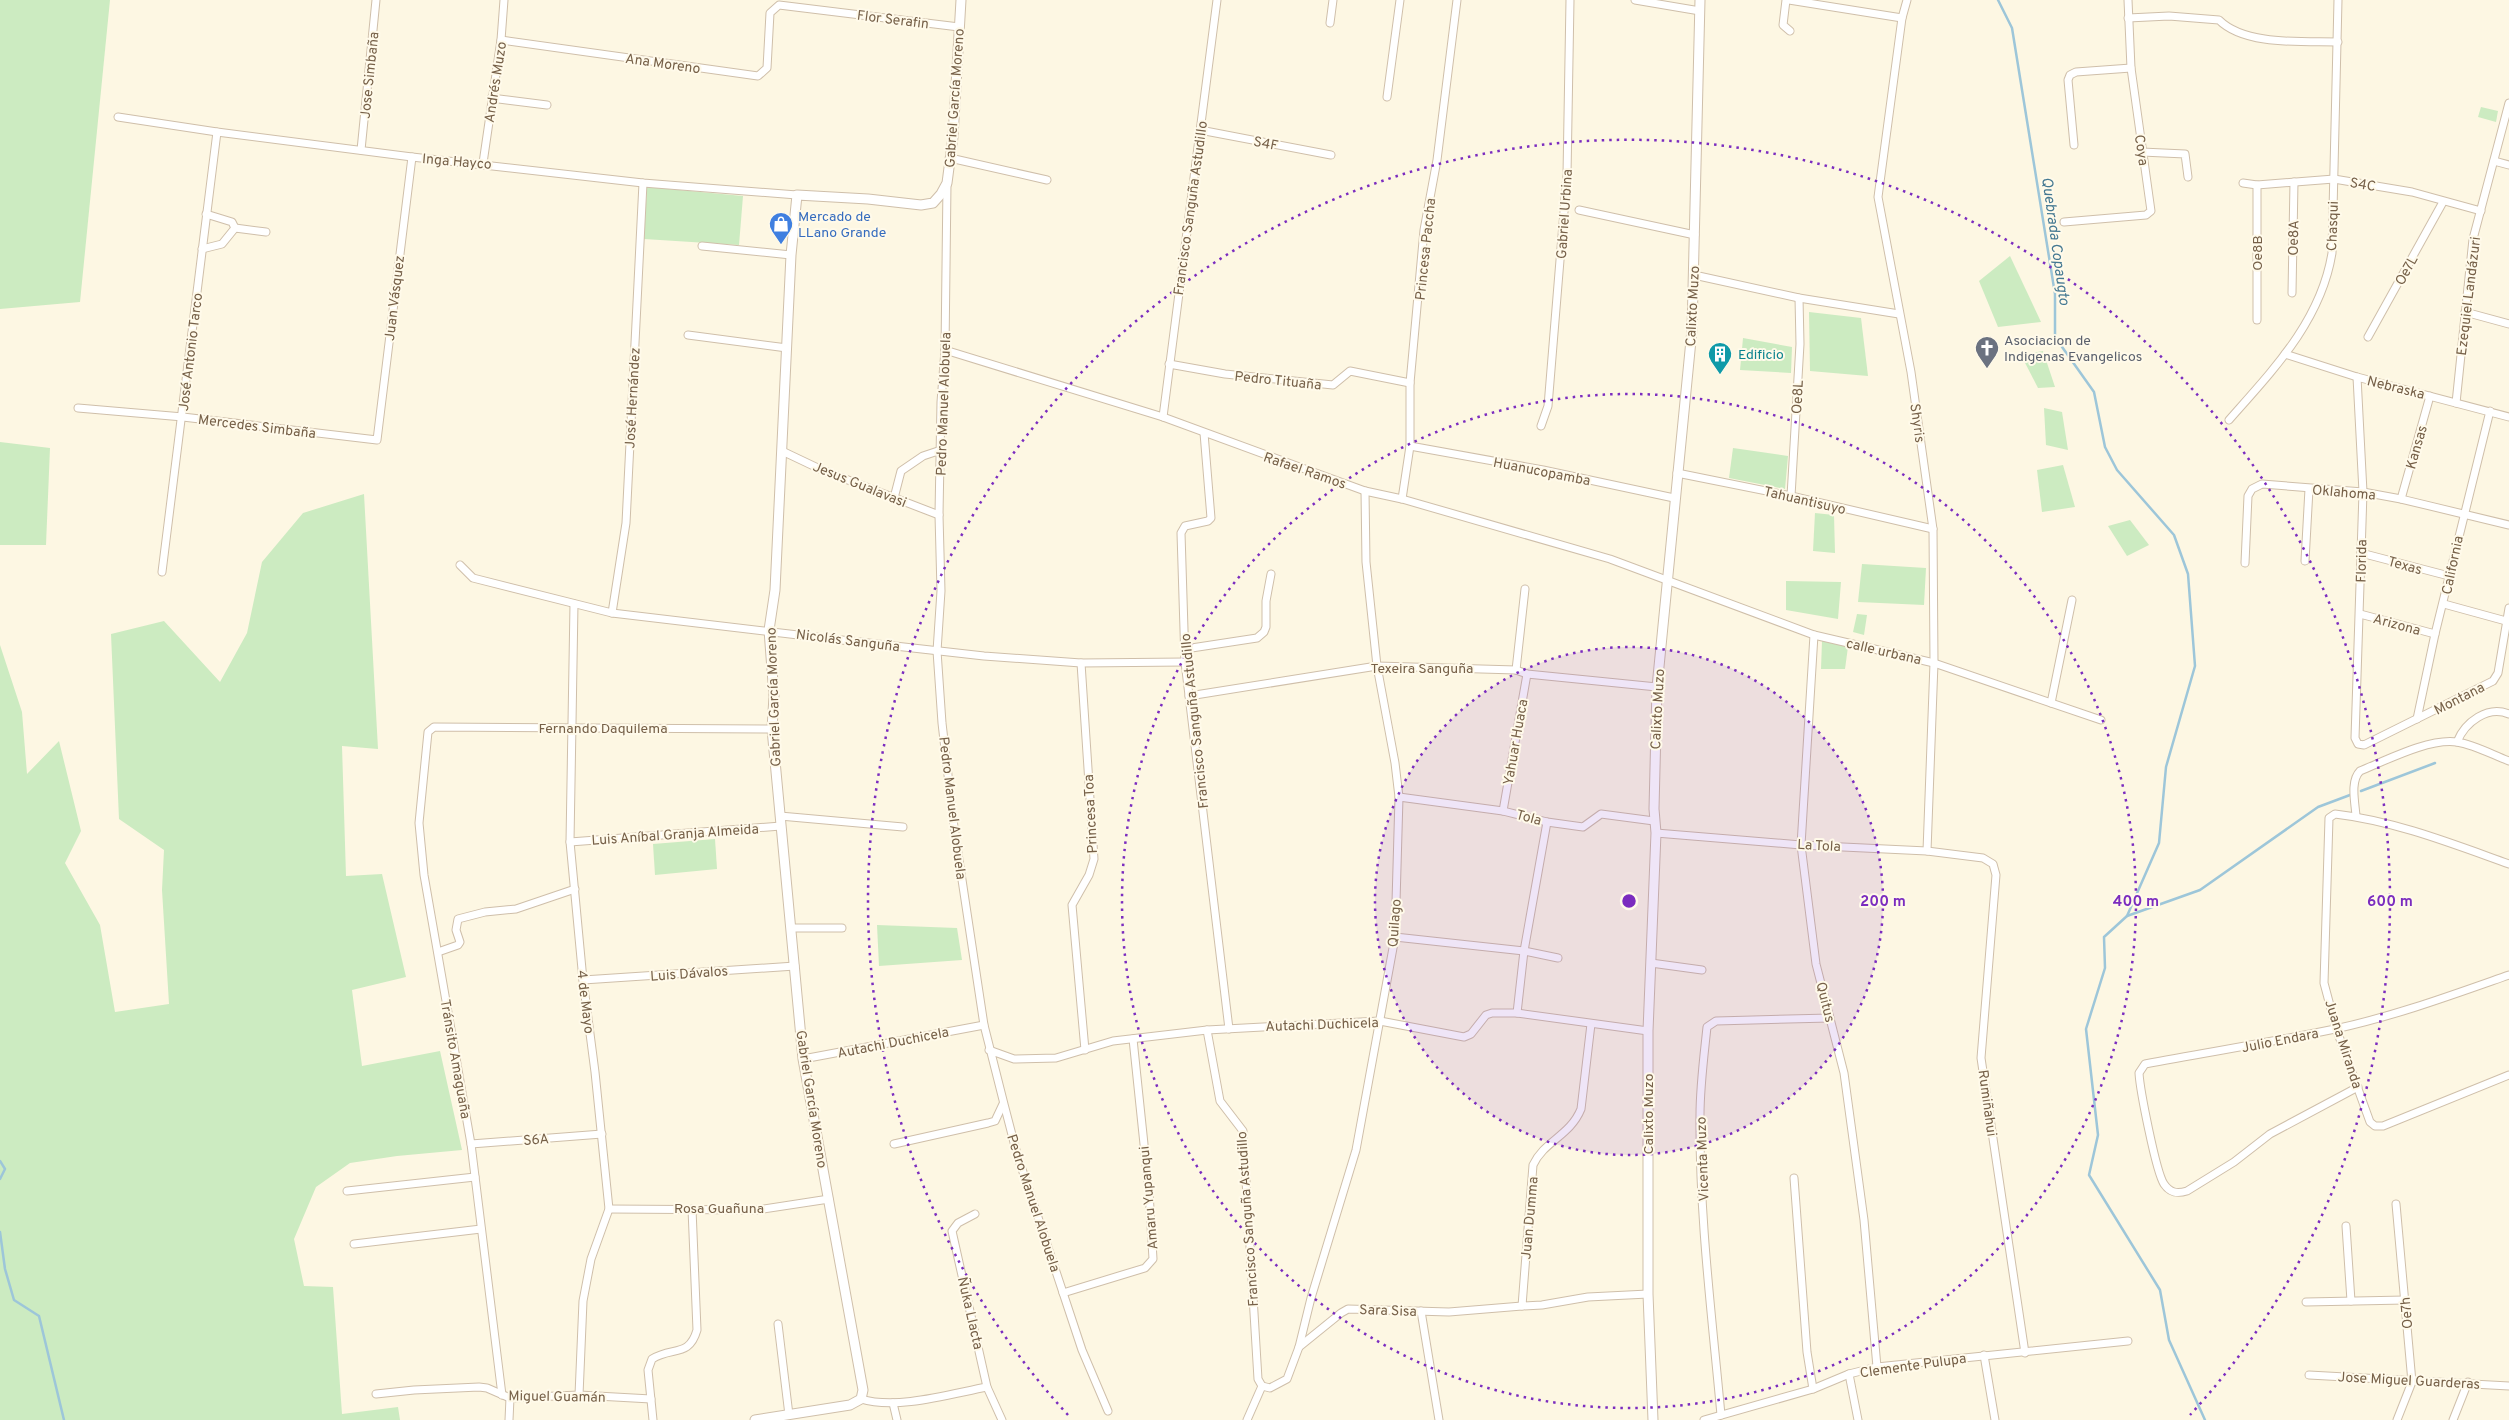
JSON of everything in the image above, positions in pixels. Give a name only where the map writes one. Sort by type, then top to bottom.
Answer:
[{"type":"street","name":"Jose Simbaña","points":[[361,150],[376,0]]},
{"type":"street","name":"Andrés Muzo","points":[[483,163],[501,40],[504,0]]},
{"type":"street","name":"Gabriel García Moreno","points":[[861,1399],[862,1381],[803,1059],[772,729],[774,696],[769,630],[775,590],[791,255],[797,195],[928,205],[934,203],[947,183],[961,0]]},
{"type":"street","name":"Francisco Sanguña Astudillo","points":[[1163,417],[1217,0]]},
{"type":"street","points":[[1330,24],[1333,0]]},
{"type":"street","points":[[1387,97],[1400,0]]},
{"type":"street","name":"Princesa Paccha","points":[[1402,499],[1410,446],[1410,382],[1424,230],[1437,160],[1457,0]]},
{"type":"street","name":"Gabriel Urbina","points":[[1541,426],[1549,396],[1567,175],[1570,0]]},
{"type":"street","points":[[1635,0],[1700,11]]},
{"type":"street","name":"Calixto Muzo","points":[[1653,1420],[1648,1294],[1648,1031],[1656,833],[1654,821],[1657,687],[1674,498],[1692,330],[1700,0]]},
{"type":"street","points":[[1790,31],[1783,25],[1787,0],[1902,18]]},
{"type":"street","name":"Shyris","points":[[1907,0],[1902,18],[1878,197],[1911,372],[1933,529],[1934,663],[1927,851]]},
{"type":"street","name":"Coya","points":[[2064,222],[2149,213],[2150,206],[2130,68],[2128,0]]},
{"type":"street","name":"Chasqui","points":[[2229,420],[2285,354],[2319,302],[2328,278],[2332,253],[2338,0]]},
{"type":"street","name":"Flor Serafin","points":[[770,13],[778,5],[959,27]]},
{"type":"street","name":"Ana Moreno","points":[[501,40],[758,76],[766,68],[770,13]]},
{"type":"street","points":[[2128,18],[2169,16],[2220,20],[2229,30],[2247,36],[2338,42]]},
{"type":"street","points":[[2074,146],[2068,80],[2070,75],[2076,72],[2130,68]]},
{"type":"street","points":[[491,98],[547,105]]},
{"type":"street","name":"Ezequiel Landázuri","points":[[2456,403],[2473,238],[2509,103]]},
{"type":"street","name":"Inga Hayco","points":[[118,117],[412,157],[483,163],[643,183],[797,195]]},
{"type":"street","name":"S4F","points":[[1200,130],[1331,155]]},
{"type":"street","name":"José Antonio Tarco","points":[[162,572],[183,417],[206,214],[218,132]]},
{"type":"street","points":[[2142,152],[2184,154],[2188,177]]},
{"type":"street","name":"Juan Vásquez","points":[[377,440],[412,157]]},
{"type":"street","points":[[950,158],[1047,180]]},
{"type":"street","points":[[2494,161],[2509,165]]},
{"type":"street","name":"S4C","points":[[2243,183],[2257,185],[2334,178],[2412,192],[2481,211]]},
{"type":"street","name":"Oe8A","points":[[2292,293],[2294,182]]},
{"type":"street","name":"José Hernández","points":[[612,613],[626,523],[643,183]]},
{"type":"street","name":"Pedro Manuel Alobuela","points":[[947,183],[945,350],[940,450],[941,591],[938,651],[942,723],[953,818],[989,1050],[1017,1154],[1082,1350],[1108,1411]]},
{"type":"street","name":"Oe8B","points":[[2257,185],[2257,320]]},
{"type":"street","name":"Oe7L","points":[[2368,337],[2443,202]]},
{"type":"street","points":[[1579,210],[1695,235]]},
{"type":"street","points":[[206,214],[232,222],[235,228]]},
{"type":"street","points":[[235,228],[266,232]]},
{"type":"street","points":[[202,249],[222,244],[235,228]]},
{"type":"street","points":[[702,246],[791,255]]},
{"type":"street","points":[[1694,275],[1799,298],[1899,314]]},
{"type":"street","name":"Oe8L","points":[[1791,496],[1800,344],[1799,298]]},
{"type":"street","points":[[2465,312],[2509,324]]},
{"type":"street","points":[[688,335],[787,348]]},
{"type":"street","name":"Rafael Ramos","points":[[945,350],[1163,417],[1365,491],[1402,499],[1610,559],[1667,580]]},
{"type":"street","name":"Nebraska","points":[[2285,354],[2357,377],[2509,416]]},
{"type":"street","name":"Pedro Tituaña","points":[[1170,364],[1225,374],[1332,386],[1350,371],[1410,382]]},
{"type":"street","name":"Florida","points":[[2357,377],[2363,492],[2355,738],[2358,744]]},
{"type":"street","name":"Kansas","points":[[2401,499],[2430,396]]},
{"type":"street","name":"Mercedes Simbaña","points":[[78,408],[183,417],[377,440]]},
{"type":"street","name":"California","points":[[2417,719],[2435,634],[2444,604],[2464,513],[2490,411]]},
{"type":"street","name":"Francisco Sanguña Astudillo","points":[[1204,433],[1212,513],[1208,522],[1185,526],[1181,533],[1185,662],[1229,1029]]},
{"type":"street","name":"Huanucopamba","points":[[1410,446],[1543,470],[1674,498]]},
{"type":"street","points":[[894,498],[902,471],[923,456],[940,450]]},
{"type":"street","name":"Jesus Gualavasi","points":[[782,451],[822,470],[939,515]]},
{"type":"street","name":"Tahuantisuyo","points":[[1677,473],[1791,496],[1933,529]]},
{"type":"street","name":"Oklahoma","points":[[2245,563],[2246,506],[2252,489],[2262,484],[2363,492],[2464,513],[2509,525]]},
{"type":"street","points":[[2305,561],[2309,489]]},
{"type":"street","name":"Quilago","points":[[1299,1347],[1310,1298],[1356,1150],[1395,936],[1399,797],[1395,763],[1377,666],[1366,562],[1365,491]]},
{"type":"street","name":"Texas","points":[[2361,553],[2449,576]]},
{"type":"street","name":"Nicolás Sanguña","points":[[460,566],[473,578],[612,613],[938,651],[1081,663],[1185,662]]},
{"type":"street","points":[[1185,649],[1257,638],[1264,632],[1266,601],[1272,574]]},
{"type":"street","name":"calle urbana","points":[[1667,580],[1814,635],[1934,663],[2101,720]]},
{"type":"street","points":[[1516,670],[1525,589]]},
{"type":"street","points":[[2051,703],[2072,600]]},
{"type":"street","name":"4 de Mayo","points":[[574,604],[570,842],[576,889],[582,980],[602,1134],[609,1209],[591,1259],[583,1301],[579,1395]]},
{"type":"street","points":[[2444,604],[2506,621]]},
{"type":"street","name":"Montana","points":[[2358,744],[2364,746],[2492,681],[2498,673],[2509,608]]},
{"type":"street","name":"Arizona","points":[[2360,614],[2435,634]]},
{"type":"street","name":"Quitus","points":[[1814,635],[1801,845],[1816,964],[1844,1073],[1862,1211],[1877,1367]]},
{"type":"street","name":"Princesa Toa","points":[[1081,663],[1094,859],[1089,875],[1072,905],[1085,1050]]},
{"type":"street","name":"Texeira Sanguña","points":[[1188,696],[1377,666],[1516,670],[1527,674],[1657,687]]},
{"type":"street","name":"Yahuar Huaca","points":[[1503,811],[1527,674]]},
{"type":"street","points":[[2458,742],[2462,732],[2469,724],[2489,712],[2500,710],[2509,714]]},
{"type":"street","name":"Fernando Daquilema","points":[[434,727],[772,729]]},
{"type":"street","name":"Tránsito Amaguaña","points":[[434,727],[428,732],[418,823],[424,875],[471,1144],[502,1394]]},
{"type":"street","points":[[2509,762],[2458,742],[2442,743],[2411,750],[2360,771],[2354,782],[2356,816],[2432,837],[2509,864]]},
{"type":"street","name":"Tola","points":[[1399,797],[1503,811],[1547,822],[1583,827],[1601,814],[1654,821]]},
{"type":"street","name":"Juana Miranda","points":[[2356,816],[2331,815],[2328,822],[2324,983],[2336,1028],[2370,1122],[2375,1126],[2383,1126],[2509,1075]]},
{"type":"street","points":[[780,816],[903,827]]},
{"type":"street","points":[[1517,1013],[1524,951],[1547,822]]},
{"type":"street","name":"Luis Aníbal Granja Almeida","points":[[570,842],[781,826]]},
{"type":"street","name":"La Tola","points":[[1656,833],[1801,845],[1927,851],[1983,858]]},
{"type":"street","name":"Rumiñahui","points":[[1983,858],[1993,864],[1996,876],[1982,1058],[2025,1353]]},
{"type":"street","points":[[438,952],[460,942],[456,930],[458,919],[485,912],[516,909],[576,889]]},
{"type":"street","points":[[791,928],[842,928]]},
{"type":"street","points":[[1395,936],[1524,951],[1558,958]]},
{"type":"street","points":[[1650,963],[1702,970]]},
{"type":"street","name":"Luis Dávalos","points":[[582,980],[795,966]]},
{"type":"street","name":"Julio Endara","points":[[2358,1087],[2270,1134],[2234,1162],[2179,1194],[2171,1191],[2159,1175],[2139,1073],[2145,1064],[2336,1028],[2416,1007],[2509,975]]},
{"type":"street","name":"Autachi Duchicela","points":[[989,1050],[1014,1059],[1056,1058],[1113,1040],[1207,1030],[1380,1021],[1464,1036],[1471,1034],[1489,1013],[1517,1013],[1648,1031]]},
{"type":"street","name":"Vicenta Muzo","points":[[1721,1415],[1701,1165],[1700,1114],[1707,1027],[1716,1021],[1786,1021],[1830,1018]]},
{"type":"street","name":"Juan Dumma","points":[[1522,1306],[1533,1165],[1537,1156],[1567,1132],[1581,1109],[1591,1024]]},
{"type":"street","name":"Autachi Duchicela","points":[[803,1059],[984,1025]]},
{"type":"street","name":"Francisco Sanguña Astudillo","points":[[1207,1030],[1220,1101],[1243,1131],[1258,1379],[1262,1386]]},
{"type":"street","name":"Amaru Yupanqui","points":[[1063,1293],[1145,1268],[1153,1259],[1149,1192],[1133,1039]]},
{"type":"street","points":[[894,1144],[988,1124],[995,1121],[1004,1104]]},
{"type":"street","name":"S6A","points":[[471,1144],[602,1134]]},
{"type":"street","points":[[347,1191],[475,1178]]},
{"type":"street","points":[[1794,1178],[1807,1352],[1813,1389]]},
{"type":"street","name":"Rosa Guañuna","points":[[609,1209],[757,1210],[829,1199]]},
{"type":"street","name":"Oe7h","points":[[2396,1204],[2412,1382],[2398,1420]]},
{"type":"street","points":[[653,1420],[648,1370],[652,1358],[661,1353],[688,1346],[693,1342],[696,1330],[692,1209]]},
{"type":"street","name":"Ñuka Llacta","points":[[974,1214],[958,1223],[952,1231],[987,1387],[1002,1420]]},
{"type":"street","points":[[2346,1226],[2351,1302]]},
{"type":"street","points":[[354,1244],[482,1229]]},
{"type":"street","points":[[1522,1306],[1542,1305],[1588,1297],[1648,1294]]},
{"type":"street","points":[[2306,1302],[2405,1300]]},
{"type":"street","name":"Sara Sisa","points":[[1262,1386],[1270,1388],[1287,1379],[1299,1347],[1340,1313],[1348,1309],[1449,1312],[1522,1306]]},
{"type":"street","points":[[1421,1311],[1439,1420]]},
{"type":"street","points":[[778,1324],[790,1415]]},
{"type":"street","name":"Clemente Pulupa","points":[[1704,1420],[1813,1389],[1849,1374],[1877,1367],[2128,1341]]},
{"type":"street","points":[[1984,1355],[1996,1420]]},
{"type":"street","points":[[1849,1374],[1858,1420]]},
{"type":"street","name":"Jose Miguel Guarderas","points":[[2309,1375],[2412,1382],[2468,1382],[2509,1386]]},
{"type":"street","points":[[2453,1420],[2468,1382]]},
{"type":"street","points":[[1247,1420],[1262,1386]]},
{"type":"street","name":"Miguel Guamán","points":[[376,1394],[479,1387],[510,1398],[579,1395],[651,1399]]},
{"type":"street","points":[[755,1420],[850,1406],[861,1399],[874,1403],[894,1403],[987,1387]]},
{"type":"street","points":[[508,1420],[510,1398]]},
{"type":"street","points":[[894,1403],[897,1420]]},
{"type":"green space","points":[[0,0],[110,0],[80,302],[0,309]]},
{"type":"green space","points":[[2481,107],[2498,111],[2496,122],[2478,117]]},
{"type":"green space","points":[[647,187],[743,196],[739,245],[644,239]]},
{"type":"green space","points":[[2010,256],[2041,322],[1998,327],[1979,281]]},
{"type":"green space","points":[[1809,312],[1861,318],[1868,376],[1810,371]]},
{"type":"green space","points":[[1743,338],[1792,347],[1791,373],[1740,370]]},
{"type":"green space","points":[[2043,351],[2055,387],[2038,388],[2021,355]]},
{"type":"green space","points":[[2044,408],[2062,412],[2068,450],[2046,445]]},
{"type":"green space","points":[[0,442],[50,448],[46,545],[0,545]]},
{"type":"green space","points":[[1733,448],[1788,456],[1785,489],[1729,478]]},
{"type":"green space","points":[[2063,465],[2075,507],[2042,512],[2037,470]]},
{"type":"green space","points":[[364,494],[378,749],[342,746],[346,876],[382,874],[406,977],[352,990],[362,1066],[440,1051],[462,1150],[397,1156],[350,1163],[316,1187],[294,1239],[304,1286],[333,1287],[342,1414],[398,1407],[400,1420],[0,1420],[0,645],[22,712],[27,774],[59,741],[81,831],[65,863],[100,925],[115,1012],[169,1004],[162,890],[164,850],[119,819],[111,634],[164,621],[220,682],[247,633],[262,562],[303,513]]},
{"type":"green space","points":[[1815,513],[1834,515],[1835,553],[1813,551]]},
{"type":"green space","points":[[2130,520],[2149,545],[2127,556],[2108,526]]},
{"type":"green space","points":[[1862,564],[1926,568],[1924,605],[1858,602]]},
{"type":"green space","points":[[1786,581],[1841,582],[1838,619],[1786,610]]},
{"type":"green space","points":[[1857,614],[1867,615],[1864,635],[1853,632]]},
{"type":"green space","points":[[1822,641],[1848,647],[1845,669],[1821,669]]},
{"type":"green space","points":[[715,839],[717,869],[655,875],[653,844]]},
{"type":"green space","points":[[877,925],[957,928],[962,960],[879,966]]},
{"type":"waterway","name":"Quebrada Copaugto","points":[[1998,0],[2012,28],[2055,294],[2055,337],[2094,392],[2105,447],[2117,470],[2174,535],[2188,574],[2195,666],[2166,767],[2159,843],[2127,916],[2104,937],[2105,968],[2086,1029],[2098,1135],[2089,1175],[2160,1290],[2169,1340],[2205,1420]]},
{"type":"waterway","points":[[2361,791],[2435,763]]},
{"type":"waterway","points":[[2127,916],[2200,890],[2318,807],[2350,795]]},
{"type":"waterway","points":[[0,1161],[5,1169],[0,1179]]},
{"type":"waterway","points":[[0,1232],[5,1269],[14,1300],[39,1316],[64,1420]]},
{"type":"place","name":"Mercado de LLano Grande","points":[[781,245]]},
{"type":"place","name":"Asociacion de Indigenas Evangelicos","points":[[1987,369]]},
{"type":"place","name":"Edificio","points":[[1720,375]]}]
